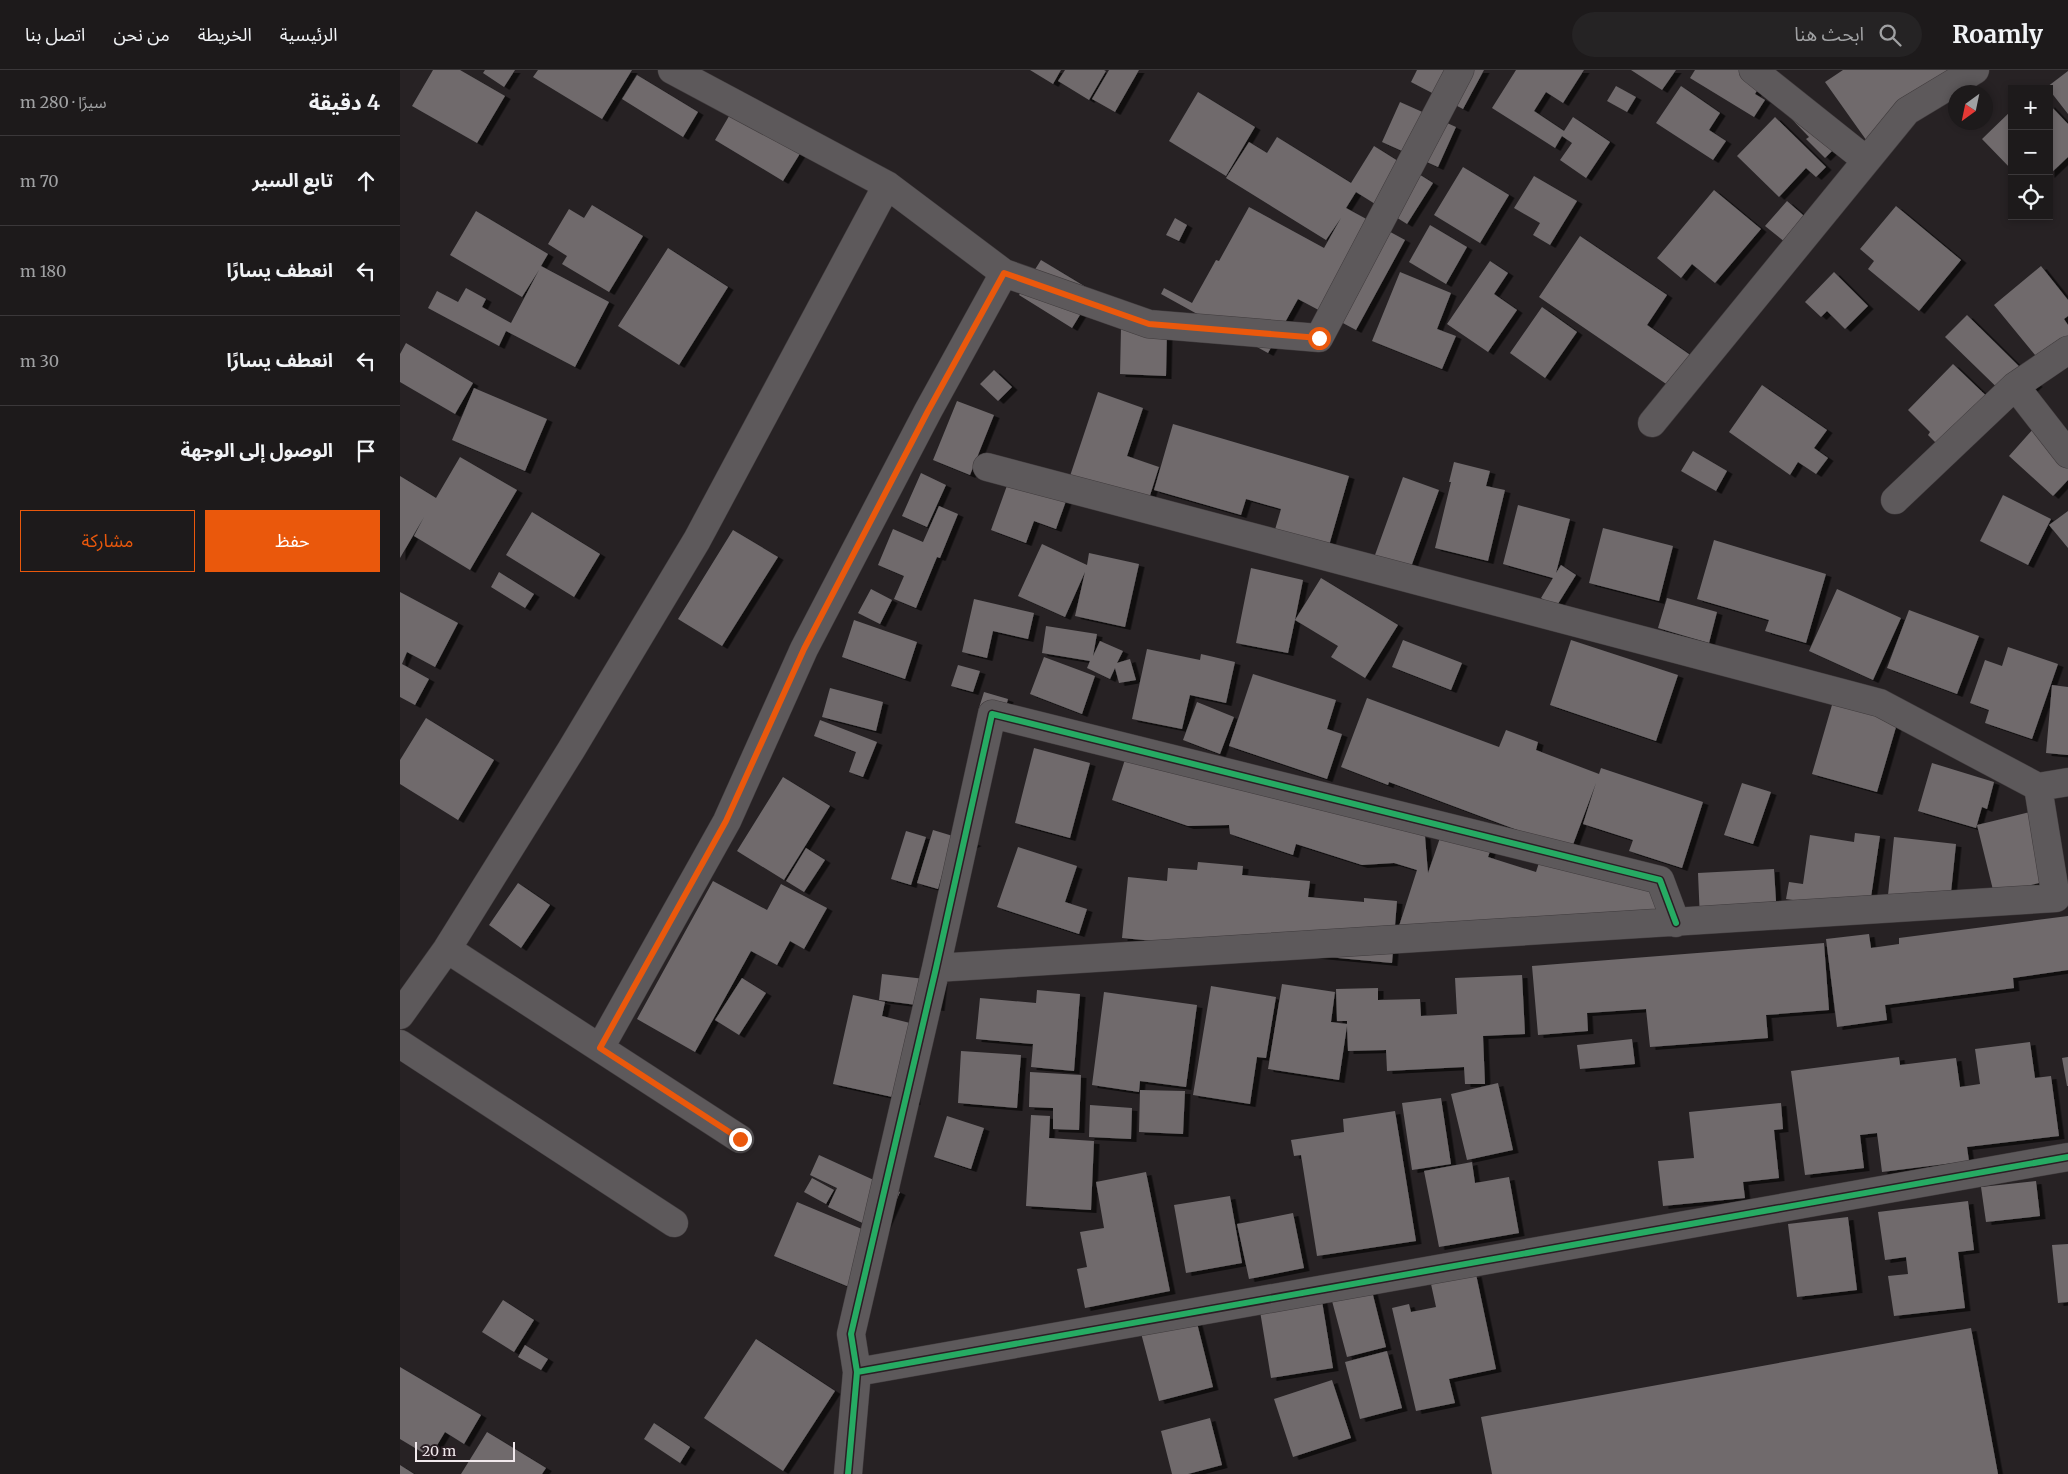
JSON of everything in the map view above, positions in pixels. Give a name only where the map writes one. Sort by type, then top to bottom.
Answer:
[{"type":"street","points":[[672,70],[887,185],[1004,273],[1149,324],[1319,338],[1460,70]]},
{"type":"street","points":[[1753,70],[1866,160]]},
{"type":"street","points":[[1652,423],[1907,111],[1975,70]]},
{"type":"street","points":[[400,1015],[447,949],[571,750],[697,540],[887,185]]},
{"type":"street","points":[[600,1048],[726,821],[804,649],[928,411],[1004,273]]},
{"type":"street","points":[[1895,500],[2015,386],[2068,350]]},
{"type":"street","points":[[2015,386],[2068,454]]},
{"type":"street","points":[[987,467],[1880,703],[2038,787],[2068,782]]},
{"type":"street","points":[[848,1474],[857,1372],[852,1334],[992,714],[1660,880],[1676,923]]},
{"type":"street","points":[[936,968],[2056,898],[2038,787]]},
{"type":"street","points":[[447,949],[740,1139]]},
{"type":"street","points":[[400,1044],[674,1223]]},
{"type":"street","points":[[857,1372],[2068,1157]]},
{"type":"building","points":[[433,70],[460,70],[505,96],[477,143],[412,106]]},
{"type":"building","points":[[485,70],[515,70],[504,87],[483,73]]},
{"type":"building","points":[[538,70],[632,70],[602,119],[533,77]]},
{"type":"building","points":[[1030,70],[1061,70],[1053,84]]},
{"type":"building","points":[[1065,70],[1106,71],[1089,100],[1058,81]]},
{"type":"building","points":[[1109,70],[1139,70],[1115,112],[1092,99]]},
{"type":"building","points":[[1417,70],[1484,70],[1463,109],[1411,82]]},
{"type":"building","points":[[1516,70],[1584,70],[1563,103],[1546,92],[1534,111],[1564,131],[1573,117],[1610,142],[1586,178],[1560,160],[1572,143],[1562,136],[1555,148],[1492,108]]},
{"type":"building","points":[[1631,70],[1676,70],[1662,90]]},
{"type":"building","points":[[1695,70],[1769,70],[1755,94],[1765,100],[1754,117],[1690,78]]},
{"type":"building","points":[[1843,70],[1974,70],[1953,85],[1948,85],[1948,88],[1869,144],[1825,82]]},
{"type":"building","points":[[2068,71],[2068,114],[2053,95],[2053,85],[2050,85]]},
{"type":"building","points":[[637,75],[698,112],[683,137],[622,99]]},
{"type":"building","points":[[1616,86],[1636,97],[1627,112],[1607,101]]},
{"type":"building","points":[[1681,86],[1720,113],[1709,130],[1726,141],[1713,160],[1656,123]]},
{"type":"building","points":[[1198,92],[1255,127],[1226,176],[1169,141]]},
{"type":"building","points":[[1400,102],[1456,127],[1438,167],[1382,142]]},
{"type":"building","points":[[2053,108],[2068,124],[2068,157],[2053,171]]},
{"type":"building","points":[[732,111],[801,152],[783,181],[715,140]]},
{"type":"building","points":[[1785,112],[1840,143],[1825,158],[1806,139],[1809,137]]},
{"type":"building","points":[[2008,114],[2008,166],[1982,139]]},
{"type":"building","points":[[1775,117],[1826,167],[1816,177],[1806,168],[1779,197],[1737,156]]},
{"type":"building","points":[[1277,137],[1351,183],[1374,146],[1433,183],[1407,224],[1356,192],[1346,208],[1405,240],[1356,330],[1298,299],[1268,353],[1161,294],[1164,288],[1192,303],[1216,260],[1219,261],[1249,207],[1324,248],[1341,218],[1326,240],[1226,178],[1249,142],[1267,153]]},
{"type":"building","points":[[1463,167],[1509,195],[1480,243],[1434,215]]},
{"type":"building","points":[[1534,176],[1577,201],[1550,245],[1533,235],[1540,223],[1514,208]]},
{"type":"building","points":[[1714,190],[1761,229],[1715,283],[1692,264],[1681,278],[1657,258]]},
{"type":"building","points":[[1787,201],[1811,222],[1791,247],[1765,226]]},
{"type":"building","points":[[592,205],[643,236],[609,292],[562,264],[567,256],[548,244],[569,209],[584,218]]},
{"type":"building","points":[[1896,206],[1961,260],[1919,311],[1868,269],[1874,261],[1860,249]]},
{"type":"building","points":[[476,211],[548,254],[541,266],[609,302],[575,367],[506,331],[499,346],[428,308],[437,291],[458,302],[466,288],[486,299],[482,307],[511,323],[539,270],[522,297],[450,255]]},
{"type":"building","points":[[1175,218],[1187,225],[1179,241],[1166,235]]},
{"type":"building","points":[[1430,225],[1467,247],[1446,284],[1409,262]]},
{"type":"building","points":[[1580,236],[1667,295],[1647,325],[1696,359],[1675,390],[1539,297]]},
{"type":"building","points":[[668,248],[728,287],[679,365],[618,326]]},
{"type":"building","points":[[1041,260],[1094,292],[1072,328],[1019,295]]},
{"type":"building","points":[[1490,261],[1508,273],[1494,294],[1517,310],[1488,352],[1447,324]]},
{"type":"building","points":[[2041,266],[2068,300],[2068,316],[2064,319],[2068,325],[2068,347],[2044,366],[1994,305]]},
{"type":"building","points":[[1400,272],[1451,293],[1437,329],[1456,336],[1442,369],[1372,341]]},
{"type":"building","points":[[1834,272],[1868,306],[1845,329],[1827,311],[1821,317],[1805,302]]},
{"type":"building","points":[[1542,307],[1577,332],[1545,378],[1510,353]]},
{"type":"building","points":[[1967,315],[2037,384],[2015,405],[1945,337]]},
{"type":"building","points":[[1121,328],[1167,329],[1166,376],[1120,374]]},
{"type":"building","points":[[406,343],[473,383],[455,414],[400,382],[400,354]]},
{"type":"building","points":[[1953,364],[1999,408],[1951,458],[1928,435],[1930,432],[1908,410]]},
{"type":"building","points":[[994,370],[1012,387],[998,401],[980,384]]},
{"type":"building","points":[[1762,385],[1827,430],[1814,448],[1828,458],[1816,474],[1798,462],[1790,475],[1729,432]]},
{"type":"building","points":[[474,388],[547,419],[525,471],[452,440]]},
{"type":"building","points":[[1098,392],[1143,408],[1127,456],[1159,467],[1147,505],[1069,479]]},
{"type":"building","points":[[957,401],[994,415],[970,475],[933,460]]},
{"type":"building","points":[[2043,418],[2068,441],[2068,480],[2053,496],[2009,456]]},
{"type":"building","points":[[1173,424],[1349,476],[1328,549],[1274,533],[1281,509],[1246,499],[1241,515],[1154,490]]},
{"type":"building","points":[[1693,451],[1727,471],[1716,491],[1681,471]]},
{"type":"building","points":[[460,457],[517,490],[470,570],[414,536],[424,517],[400,558],[400,476],[436,498]]},
{"type":"building","points":[[1454,462],[1490,471],[1486,486],[1505,490],[1488,561],[1435,548]]},
{"type":"building","points":[[921,473],[946,485],[927,527],[902,516]]},
{"type":"building","points":[[1403,477],[1439,490],[1411,567],[1375,555]]},
{"type":"building","points":[[1009,480],[1066,501],[1056,529],[1034,521],[1026,543],[991,530]]},
{"type":"building","points":[[2003,495],[2051,519],[2028,565],[1980,541]]},
{"type":"building","points":[[1518,505],[1570,519],[1556,573],[1561,565],[1576,575],[1556,607],[1541,598],[1553,578],[1503,564]]},
{"type":"building","points":[[939,506],[958,514],[940,558],[937,557],[916,608],[894,599],[904,576],[878,565],[893,529],[923,542]]},
{"type":"building","points":[[2068,511],[2068,548],[2049,525]]},
{"type":"building","points":[[532,512],[600,554],[574,597],[506,555]]},
{"type":"building","points":[[1603,528],[1673,546],[1659,601],[1589,583]]},
{"type":"building","points":[[733,530],[778,557],[722,646],[678,619]]},
{"type":"building","points":[[1714,540],[1826,574],[1806,643],[1765,631],[1769,620],[1697,599]]},
{"type":"building","points":[[1042,544],[1087,565],[1089,553],[1139,564],[1125,627],[1075,616],[1085,572],[1065,617],[1018,596]]},
{"type":"building","points":[[1251,568],[1303,580],[1288,653],[1236,643]]},
{"type":"building","points":[[499,572],[534,594],[525,608],[491,587]]},
{"type":"building","points":[[1321,578],[1398,625],[1365,678],[1331,657],[1338,646],[1295,620]]},
{"type":"building","points":[[871,589],[892,600],[880,624],[858,613]]},
{"type":"building","points":[[1837,589],[1901,618],[1873,680],[1809,651]]},
{"type":"building","points":[[400,592],[458,623],[435,667],[407,652],[402,664],[429,679],[415,705],[400,697]]},
{"type":"building","points":[[1667,598],[1717,612],[1709,643],[1658,628]]},
{"type":"building","points":[[974,599],[1034,613],[1028,639],[993,631],[987,658],[962,652]]},
{"type":"building","points":[[1909,610],[1979,636],[1957,694],[1887,668]]},
{"type":"building","points":[[854,620],[917,642],[905,679],[842,657]]},
{"type":"building","points":[[1046,626],[1097,634],[1093,656],[1100,641],[1123,651],[1117,663],[1130,659],[1136,680],[1119,683],[1115,668],[1110,679],[1087,668],[1090,661],[1042,653]]},
{"type":"building","points":[[1403,640],[1462,663],[1451,690],[1392,667]]},
{"type":"building","points":[[1571,640],[1678,675],[1656,741],[1550,705]]},
{"type":"building","points":[[2008,647],[2058,664],[2032,739],[1985,723],[1989,710],[1970,703],[1985,660],[2002,666]]},
{"type":"building","points":[[1147,649],[1200,660],[1201,654],[1235,662],[1226,703],[1190,695],[1182,729],[1132,719]]},
{"type":"building","points":[[1044,657],[1095,676],[1082,714],[1030,694]]},
{"type":"building","points":[[958,665],[980,671],[973,692],[951,686]]},
{"type":"building","points":[[1253,674],[1336,700],[1327,729],[1342,734],[1327,779],[1229,746]]},
{"type":"building","points":[[2052,685],[2068,687],[2068,755],[2046,753]]},
{"type":"building","points":[[830,688],[883,702],[876,731],[822,717]]},
{"type":"building","points":[[984,692],[1008,699],[1003,718],[978,711]]},
{"type":"building","points":[[1367,698],[1499,747],[1506,730],[1538,742],[1536,750],[1599,774],[1601,768],[1703,802],[1682,868],[1629,851],[1633,840],[1583,824],[1596,783],[1571,850],[1389,782],[1388,785],[1341,767]]},
{"type":"building","points":[[1834,698],[1899,717],[1877,792],[1812,774]]},
{"type":"building","points":[[1197,702],[1234,717],[1220,754],[1183,740]]},
{"type":"building","points":[[426,718],[494,760],[458,820],[400,784],[400,760]]},
{"type":"building","points":[[820,720],[877,742],[863,777],[849,772],[856,752],[814,736]]},
{"type":"building","points":[[1129,747],[1425,836],[1428,873],[1444,826],[1493,843],[1488,857],[1536,872],[1544,847],[1660,885],[1664,927],[1399,926],[1417,870],[1394,863],[1362,865],[1296,844],[1293,855],[1230,834],[1229,825],[1188,826],[1112,800]]},
{"type":"building","points":[[1034,748],[1090,763],[1070,838],[1015,823]]},
{"type":"building","points":[[1932,763],[1994,782],[1987,809],[1982,807],[1976,828],[1918,811]]},
{"type":"building","points":[[783,777],[830,806],[784,880],[737,851]]},
{"type":"building","points":[[1742,783],[1771,792],[1753,844],[1724,835]]},
{"type":"building","points":[[2038,810],[2055,879],[1994,894],[1977,825]]},
{"type":"building","points":[[933,830],[976,843],[947,858],[938,889],[917,883]]},
{"type":"building","points":[[906,831],[926,837],[911,885],[891,879]]},
{"type":"building","points":[[1855,833],[1880,836],[1869,911],[1786,899],[1789,882],[1803,884],[1810,835],[1854,842]]},
{"type":"building","points":[[1894,837],[1956,844],[1950,902],[1888,895]]},
{"type":"building","points":[[1018,847],[1077,866],[1065,902],[1087,909],[1079,934],[997,907]]},
{"type":"building","points":[[806,848],[825,860],[804,892],[786,881]]},
{"type":"building","points":[[1198,862],[1243,866],[1242,875],[1310,881],[1308,897],[1364,902],[1364,898],[1397,901],[1392,963],[1122,938],[1128,877],[1167,881],[1168,868],[1197,870]]},
{"type":"building","points":[[1774,869],[1777,917],[1700,920],[1698,873]]},
{"type":"building","points":[[713,881],[767,910],[781,884],[827,908],[804,949],[790,941],[777,965],[751,951],[695,1052],[637,1019]]},
{"type":"building","points":[[518,883],[550,905],[521,948],[489,925]]},
{"type":"building","points":[[2068,916],[2068,970],[2013,978],[2014,988],[1885,1005],[1887,1020],[1837,1027],[1826,939],[1869,934],[1871,948],[1899,944],[1899,938]]},
{"type":"building","points":[[1824,943],[1829,1010],[1766,1015],[1768,1038],[1650,1047],[1646,1009],[1587,1013],[1588,1031],[1538,1035],[1532,966]]},
{"type":"building","points":[[882,974],[942,981],[939,1008],[879,1000]]},
{"type":"building","points":[[1522,975],[1525,1034],[1483,1036],[1485,1084],[1465,1084],[1464,1067],[1387,1071],[1386,1050],[1348,1051],[1347,1026],[1339,1080],[1268,1069],[1282,984],[1335,992],[1331,1022],[1347,1024],[1347,1021],[1337,1021],[1336,989],[1378,988],[1378,1000],[1420,999],[1421,1016],[1457,1014],[1455,978]]},
{"type":"building","points":[[742,978],[766,993],[739,1035],[715,1020]]},
{"type":"building","points":[[1211,986],[1276,997],[1266,1058],[1257,1057],[1250,1104],[1193,1095]]},
{"type":"building","points":[[1037,990],[1080,994],[1074,1071],[1031,1067],[1033,1044],[976,1039],[980,998],[1036,1003]]},
{"type":"building","points":[[1104,992],[1197,1005],[1186,1087],[1140,1081],[1139,1092],[1092,1085]]},
{"type":"building","points":[[853,995],[885,1002],[882,1016],[910,1023],[915,1102],[833,1084]]},
{"type":"building","points":[[1632,1039],[1635,1064],[1580,1069],[1577,1045]]},
{"type":"building","points":[[2030,1042],[2035,1078],[2051,1076],[2059,1136],[1967,1147],[1969,1161],[1882,1172],[1877,1133],[1860,1135],[1864,1168],[1805,1175],[1791,1071],[1899,1057],[1900,1065],[1956,1058],[1960,1087],[1980,1084],[1975,1049]]},
{"type":"building","points":[[961,1051],[1021,1055],[1017,1108],[958,1103]]},
{"type":"building","points":[[2068,1057],[2068,1086],[2067,1086],[2062,1058]]},
{"type":"building","points":[[1030,1072],[1081,1075],[1079,1130],[1053,1129],[1053,1108],[1029,1107]]},
{"type":"building","points":[[1498,1083],[1513,1150],[1467,1160],[1451,1094]]},
{"type":"building","points":[[1140,1090],[1185,1091],[1183,1134],[1139,1132]]},
{"type":"building","points":[[1441,1098],[1451,1164],[1412,1170],[1402,1103]]},
{"type":"building","points":[[1781,1103],[1783,1129],[1774,1130],[1779,1178],[1743,1182],[1745,1198],[1663,1206],[1658,1161],[1694,1158],[1689,1112]]},
{"type":"building","points":[[1090,1105],[1132,1108],[1131,1139],[1089,1137]]},
{"type":"building","points":[[1395,1111],[1416,1241],[1317,1256],[1301,1155],[1294,1156],[1291,1140],[1344,1132],[1343,1119]]},
{"type":"building","points":[[1031,1115],[1050,1116],[1049,1138],[1094,1141],[1091,1210],[1026,1206]]},
{"type":"building","points":[[947,1116],[984,1128],[971,1169],[934,1157]]},
{"type":"building","points":[[819,1155],[900,1192],[882,1232],[828,1207],[837,1188],[810,1175]]},
{"type":"building","points":[[1472,1162],[1475,1183],[1509,1177],[1519,1233],[1439,1247],[1424,1171]]},
{"type":"building","points":[[1146,1172],[1170,1291],[1085,1308],[1077,1269],[1087,1267],[1080,1232],[1104,1228],[1096,1182]]},
{"type":"building","points":[[812,1178],[834,1190],[826,1204],[804,1192]]},
{"type":"building","points":[[2036,1181],[2040,1216],[1986,1222],[1981,1187]]},
{"type":"building","points":[[1230,1196],[1242,1263],[1186,1273],[1174,1205]]},
{"type":"building","points":[[1968,1201],[1974,1250],[1958,1252],[1965,1308],[1894,1316],[1888,1276],[1908,1274],[1906,1257],[1885,1260],[1878,1212]]},
{"type":"building","points":[[797,1202],[881,1237],[859,1291],[774,1256]]},
{"type":"building","points":[[1293,1213],[1304,1268],[1249,1279],[1237,1224]]},
{"type":"building","points":[[1848,1217],[1857,1290],[1797,1297],[1788,1224]]},
{"type":"building","points":[[2068,1244],[2068,1302],[2058,1303],[2052,1245]]},
{"type":"building","points":[[1476,1274],[1496,1369],[1449,1379],[1455,1403],[1416,1411],[1392,1308],[1409,1304],[1411,1312],[1436,1307],[1431,1284]]},
{"type":"building","points":[[1372,1291],[1386,1347],[1347,1357],[1332,1301]]},
{"type":"building","points":[[1321,1295],[1333,1368],[1271,1378],[1259,1305]]},
{"type":"building","points":[[503,1300],[534,1320],[514,1352],[482,1332]]},
{"type":"building","points":[[1196,1319],[1213,1387],[1159,1401],[1141,1333]]},
{"type":"building","points":[[1971,1328],[1998,1474],[1492,1474],[1481,1417]]},
{"type":"building","points":[[756,1339],[835,1391],[783,1471],[704,1418]]},
{"type":"building","points":[[525,1345],[548,1359],[541,1370],[518,1357]]},
{"type":"building","points":[[1387,1351],[1402,1408],[1360,1419],[1345,1362]]},
{"type":"building","points":[[400,1367],[481,1415],[464,1444],[445,1432],[430,1457],[400,1439]]},
{"type":"building","points":[[1332,1380],[1351,1438],[1293,1457],[1274,1399]]},
{"type":"building","points":[[1210,1418],[1222,1465],[1188,1474],[1172,1474],[1161,1431]]},
{"type":"building","points":[[654,1423],[690,1447],[680,1463],[644,1439]]},
{"type":"building","points":[[487,1432],[546,1468],[542,1474],[461,1474]]},
{"type":"building","points":[[400,1465],[414,1474],[400,1474]]},
{"type":"cycle path","points":[[857,1372],[851,1334],[936,968],[992,714],[1660,880],[1676,923]]},
{"type":"cycle path","points":[[848,1474],[857,1372],[2068,1157]]},
{"type":"route","points":[[740,1139],[600,1048],[726,821],[804,649],[928,411],[1004,273],[1149,324],[1319,338]]}]
